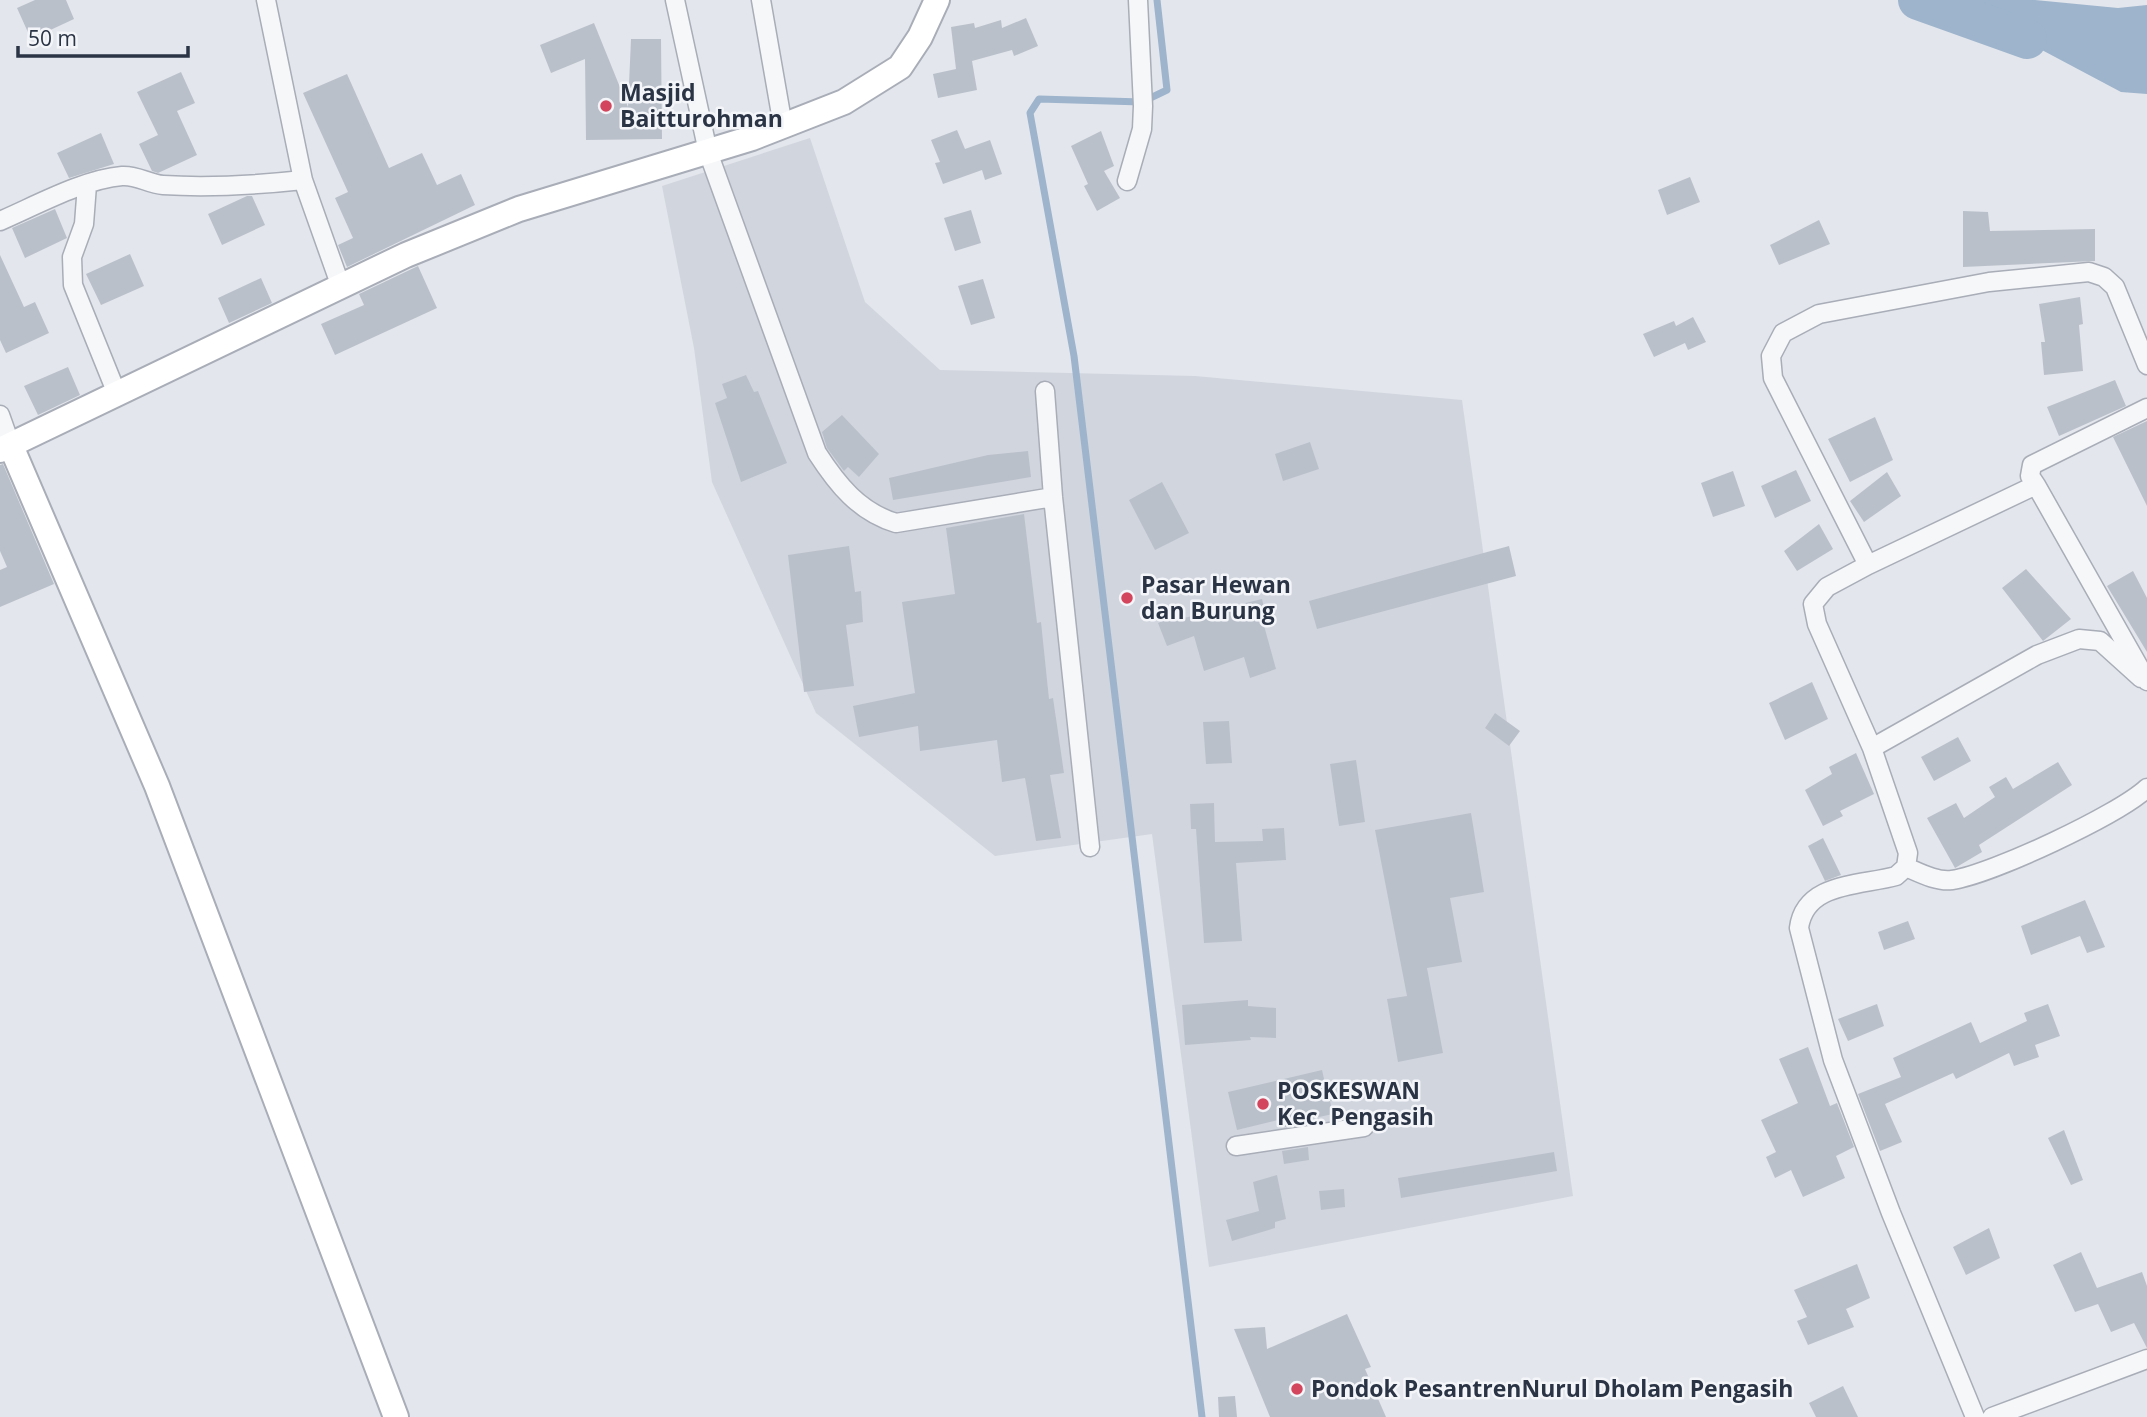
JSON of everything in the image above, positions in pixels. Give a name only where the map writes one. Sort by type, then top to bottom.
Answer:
[{"type":"street","points":[[266,0],[303,180],[341,286]]},
{"type":"street","points":[[675,0],[708,152],[817,453],[835,481],[875,517],[896,523],[1053,497]]},
{"type":"street","points":[[761,0],[783,126]]},
{"type":"street","points":[[6,448],[406,255],[519,209],[708,152],[844,102],[900,67],[920,37],[937,0]]},
{"type":"street","points":[[1127,181],[1142,128],[1143,72],[1138,0]]},
{"type":"street","points":[[0,220],[87,185],[120,176],[141,176],[158,185],[184,186],[248,186],[303,180]]},
{"type":"street","points":[[87,185],[84,224],[72,257],[72,285],[117,394]]},
{"type":"street","points":[[1868,565],[1773,378],[1771,356],[1783,333],[1819,314],[1989,282],[2089,272],[2104,277],[2115,287],[2147,365]]},
{"type":"street","points":[[1045,391],[1053,497],[1090,847]]},
{"type":"street","points":[[2147,408],[2032,465],[2029,470],[2147,681]]},
{"type":"street","points":[[0,415],[6,448],[158,786],[396,1417]]},
{"type":"street","points":[[1975,1417],[1891,1213],[1833,1060],[1800,928],[1801,912],[1818,896],[1896,876],[1906,867],[1908,853],[1872,748],[1817,624],[1813,604],[1827,587],[1868,565],[2036,485]]},
{"type":"street","points":[[1872,748],[2037,655],[2079,639],[2100,641],[2127,668],[2147,681]]},
{"type":"street","points":[[1906,867],[1950,881],[1982,871],[2094,822],[2147,788]]},
{"type":"street","points":[[1236,1146],[1364,1127]]},
{"type":"street","points":[[1992,1417],[2147,1359]]},
{"type":"shaded area","name":"Pasar Hewan dan Burung","points":[[810,138],[865,302],[940,370],[1195,376],[1462,400],[1573,1196],[1209,1267],[1152,834],[995,856],[816,713],[712,482],[694,348],[662,186]]},
{"type":"water","points":[[1944,0],[2035,0],[2118,8],[2147,5],[2147,94],[2121,92],[2040,49],[1974,35],[1977,10]]},
{"type":"building","points":[[35,0],[66,0],[74,19],[31,39],[17,8]]},
{"type":"building","points":[[1026,18],[1038,46],[1014,56],[1012,50],[972,61],[977,90],[938,98],[933,74],[956,69],[951,27],[974,23],[975,28],[1001,20],[1002,28]]},
{"type":"building","points":[[594,23],[628,107],[631,39],[661,39],[662,139],[586,140],[585,59],[551,73],[540,45]]},
{"type":"building","points":[[181,72],[195,103],[177,111],[197,155],[158,173],[152,171],[139,144],[158,135],[137,92]]},
{"type":"building","points":[[347,74],[389,168],[422,153],[437,185],[461,174],[475,205],[347,267],[338,245],[353,238],[335,198],[348,192],[303,93]]},
{"type":"building","points":[[957,130],[965,149],[990,140],[1002,174],[985,180],[982,170],[943,184],[935,163],[940,162],[931,140]]},
{"type":"building","points":[[1101,131],[1114,166],[1104,171],[1120,198],[1097,211],[1084,186],[1088,184],[1071,146]]},
{"type":"building","points":[[101,133],[114,164],[69,178],[57,153]]},
{"type":"building","points":[[1690,177],[1700,202],[1667,215],[1658,190]]},
{"type":"building","points":[[252,196],[265,225],[222,245],[208,214]]},
{"type":"building","points":[[55,209],[67,238],[25,258],[12,228]]},
{"type":"building","points":[[971,210],[981,243],[955,251],[944,218]]},
{"type":"building","points":[[1963,211],[1988,212],[1990,231],[2095,229],[2095,261],[1963,267]]},
{"type":"building","points":[[1819,220],[1830,244],[1779,265],[1770,245]]},
{"type":"building","points":[[130,254],[144,286],[101,305],[86,274]]},
{"type":"building","points":[[0,255],[24,307],[35,302],[49,333],[6,353],[0,340]]},
{"type":"building","points":[[418,266],[437,308],[335,355],[321,324],[364,305],[359,294]]},
{"type":"building","points":[[261,278],[272,303],[229,323],[218,298]]},
{"type":"building","points":[[983,279],[995,318],[971,325],[958,286]]},
{"type":"building","points":[[2080,297],[2083,324],[2079,325],[2083,371],[2044,375],[2041,342],[2045,342],[2039,304]]},
{"type":"building","points":[[1693,317],[1706,342],[1688,350],[1685,343],[1654,357],[1643,334],[1674,321],[1676,326]]},
{"type":"building","points":[[68,367],[80,395],[38,415],[24,386]]},
{"type":"building","points":[[746,375],[754,392],[758,391],[787,463],[741,482],[715,403],[727,398],[722,384]]},
{"type":"building","points":[[2115,380],[2126,406],[2059,436],[2047,407]]},
{"type":"building","points":[[842,415],[879,454],[859,477],[848,467],[844,471],[827,448],[822,432]]},
{"type":"building","points":[[1875,417],[1893,460],[1850,482],[1828,439]]},
{"type":"building","points":[[2147,421],[2147,506],[2113,437]]},
{"type":"building","points":[[1310,442],[1319,469],[1283,481],[1275,454]]},
{"type":"building","points":[[1028,451],[1031,477],[893,500],[889,478],[988,455]]},
{"type":"building","points":[[3,464],[54,584],[0,607],[0,570],[7,567],[0,551],[0,465]]},
{"type":"building","points":[[1796,470],[1811,501],[1775,518],[1761,486]]},
{"type":"building","points":[[1733,471],[1745,506],[1713,517],[1701,483]]},
{"type":"building","points":[[1887,472],[1901,496],[1864,522],[1850,501]]},
{"type":"building","points":[[1162,482],[1189,533],[1155,550],[1129,500]]},
{"type":"building","points":[[1024,514],[1037,623],[1041,622],[1049,699],[1053,698],[1064,773],[1050,775],[1061,838],[1036,841],[1025,778],[1002,782],[997,740],[920,751],[918,726],[859,737],[853,706],[915,693],[902,602],[955,594],[946,528]]},
{"type":"building","points":[[1819,524],[1833,549],[1797,571],[1784,551]]},
{"type":"building","points":[[849,546],[855,592],[861,591],[863,622],[846,625],[854,686],[804,692],[788,555]]},
{"type":"building","points":[[1509,546],[1516,576],[1317,629],[1309,601]]},
{"type":"building","points":[[2026,569],[2071,619],[2043,641],[2002,588]]},
{"type":"building","points":[[2133,571],[2147,598],[2147,652],[2107,586]]},
{"type":"building","points":[[1262,599],[1267,621],[1263,622],[1276,669],[1250,678],[1244,657],[1204,671],[1194,636],[1167,646],[1158,623],[1182,613],[1184,618]]},
{"type":"building","points":[[1812,682],[1828,719],[1785,740],[1769,703]]},
{"type":"building","points":[[1495,713],[1520,731],[1509,746],[1485,728]]},
{"type":"building","points":[[1229,721],[1232,763],[1206,764],[1203,722]]},
{"type":"building","points":[[1958,737],[1971,761],[1934,781],[1921,757]]},
{"type":"building","points":[[1856,753],[1874,794],[1840,811],[1843,816],[1823,826],[1805,790],[1832,774],[1829,767]]},
{"type":"building","points":[[1356,760],[1365,822],[1339,826],[1330,764]]},
{"type":"building","points":[[2058,762],[2072,785],[1979,845],[1982,852],[1955,868],[1927,818],[1956,803],[1964,818],[1995,797],[1989,787],[2006,777],[2013,789]]},
{"type":"building","points":[[1214,803],[1215,842],[1263,841],[1262,829],[1284,828],[1286,860],[1236,863],[1242,941],[1204,943],[1196,829],[1191,829],[1190,804]]},
{"type":"building","points":[[1471,813],[1484,892],[1450,898],[1462,962],[1427,968],[1443,1053],[1398,1062],[1387,999],[1407,996],[1375,830]]},
{"type":"building","points":[[1823,838],[1841,875],[1825,881],[1808,846]]},
{"type":"building","points":[[2085,900],[2105,947],[2087,953],[2080,936],[2031,955],[2021,926]]},
{"type":"building","points":[[1908,921],[1915,939],[1884,950],[1878,932]]},
{"type":"building","points":[[1248,1000],[1248,1006],[1276,1008],[1276,1038],[1250,1037],[1251,1040],[1185,1045],[1182,1005]]},
{"type":"building","points":[[1877,1004],[1884,1026],[1848,1041],[1838,1019]]},
{"type":"building","points":[[2048,1004],[2060,1036],[2035,1045],[2039,1057],[2014,1066],[2009,1053],[1956,1079],[1953,1073],[1885,1104],[1902,1142],[1880,1151],[1858,1094],[1901,1077],[1893,1058],[1971,1022],[1980,1043],[2027,1021],[2024,1013]]},
{"type":"building","points":[[1808,1047],[1830,1106],[1837,1103],[1854,1147],[1836,1156],[1845,1178],[1803,1197],[1791,1170],[1775,1178],[1766,1157],[1776,1152],[1761,1120],[1798,1103],[1779,1059]]},
{"type":"building","points":[[1322,1070],[1325,1083],[1331,1082],[1335,1100],[1330,1101],[1333,1114],[1305,1120],[1305,1124],[1279,1128],[1278,1120],[1237,1130],[1228,1092]]},
{"type":"building","points":[[2064,1130],[2083,1180],[2071,1185],[2048,1138]]},
{"type":"building","points":[[1308,1147],[1309,1160],[1284,1164],[1282,1151]]},
{"type":"building","points":[[1554,1152],[1557,1171],[1401,1198],[1398,1178]]},
{"type":"building","points":[[1277,1175],[1286,1219],[1275,1222],[1275,1228],[1232,1241],[1226,1220],[1259,1211],[1253,1182]]},
{"type":"building","points":[[1344,1189],[1345,1207],[1321,1210],[1319,1191]]},
{"type":"building","points":[[1989,1228],[2000,1258],[1966,1275],[1953,1247]]},
{"type":"building","points":[[2081,1252],[2097,1288],[2142,1272],[2147,1286],[2147,1348],[2134,1323],[2111,1332],[2098,1304],[2075,1312],[2053,1265]]},
{"type":"building","points":[[1857,1264],[1870,1298],[1846,1309],[1854,1327],[1808,1345],[1797,1321],[1807,1317],[1794,1290]]},
{"type":"building","points":[[1347,1314],[1371,1367],[1365,1369],[1386,1417],[1270,1417],[1234,1329],[1265,1327],[1267,1349]]},
{"type":"building","points":[[1843,1386],[1858,1417],[1816,1417],[1809,1403]]},
{"type":"building","points":[[1235,1396],[1237,1417],[1219,1417],[1218,1397]]},
{"type":"waterway","points":[[1157,0],[1167,90],[1142,102],[1039,99],[1030,113],[1074,356],[1202,1417]]},
{"type":"waterway","points":[[1918,0],[2027,39]]},
{"type":"place","name":"Masjid Baitturohman","points":[[606,106]]},
{"type":"place","name":"Pasar Hewan dan Burung","points":[[1127,598]]},
{"type":"place","name":"POSKESWAN Kec. Pengasih","points":[[1263,1104]]},
{"type":"place","name":"Pondok PesantrenNurul Dholam Pengasih","points":[[1297,1389]]}]
